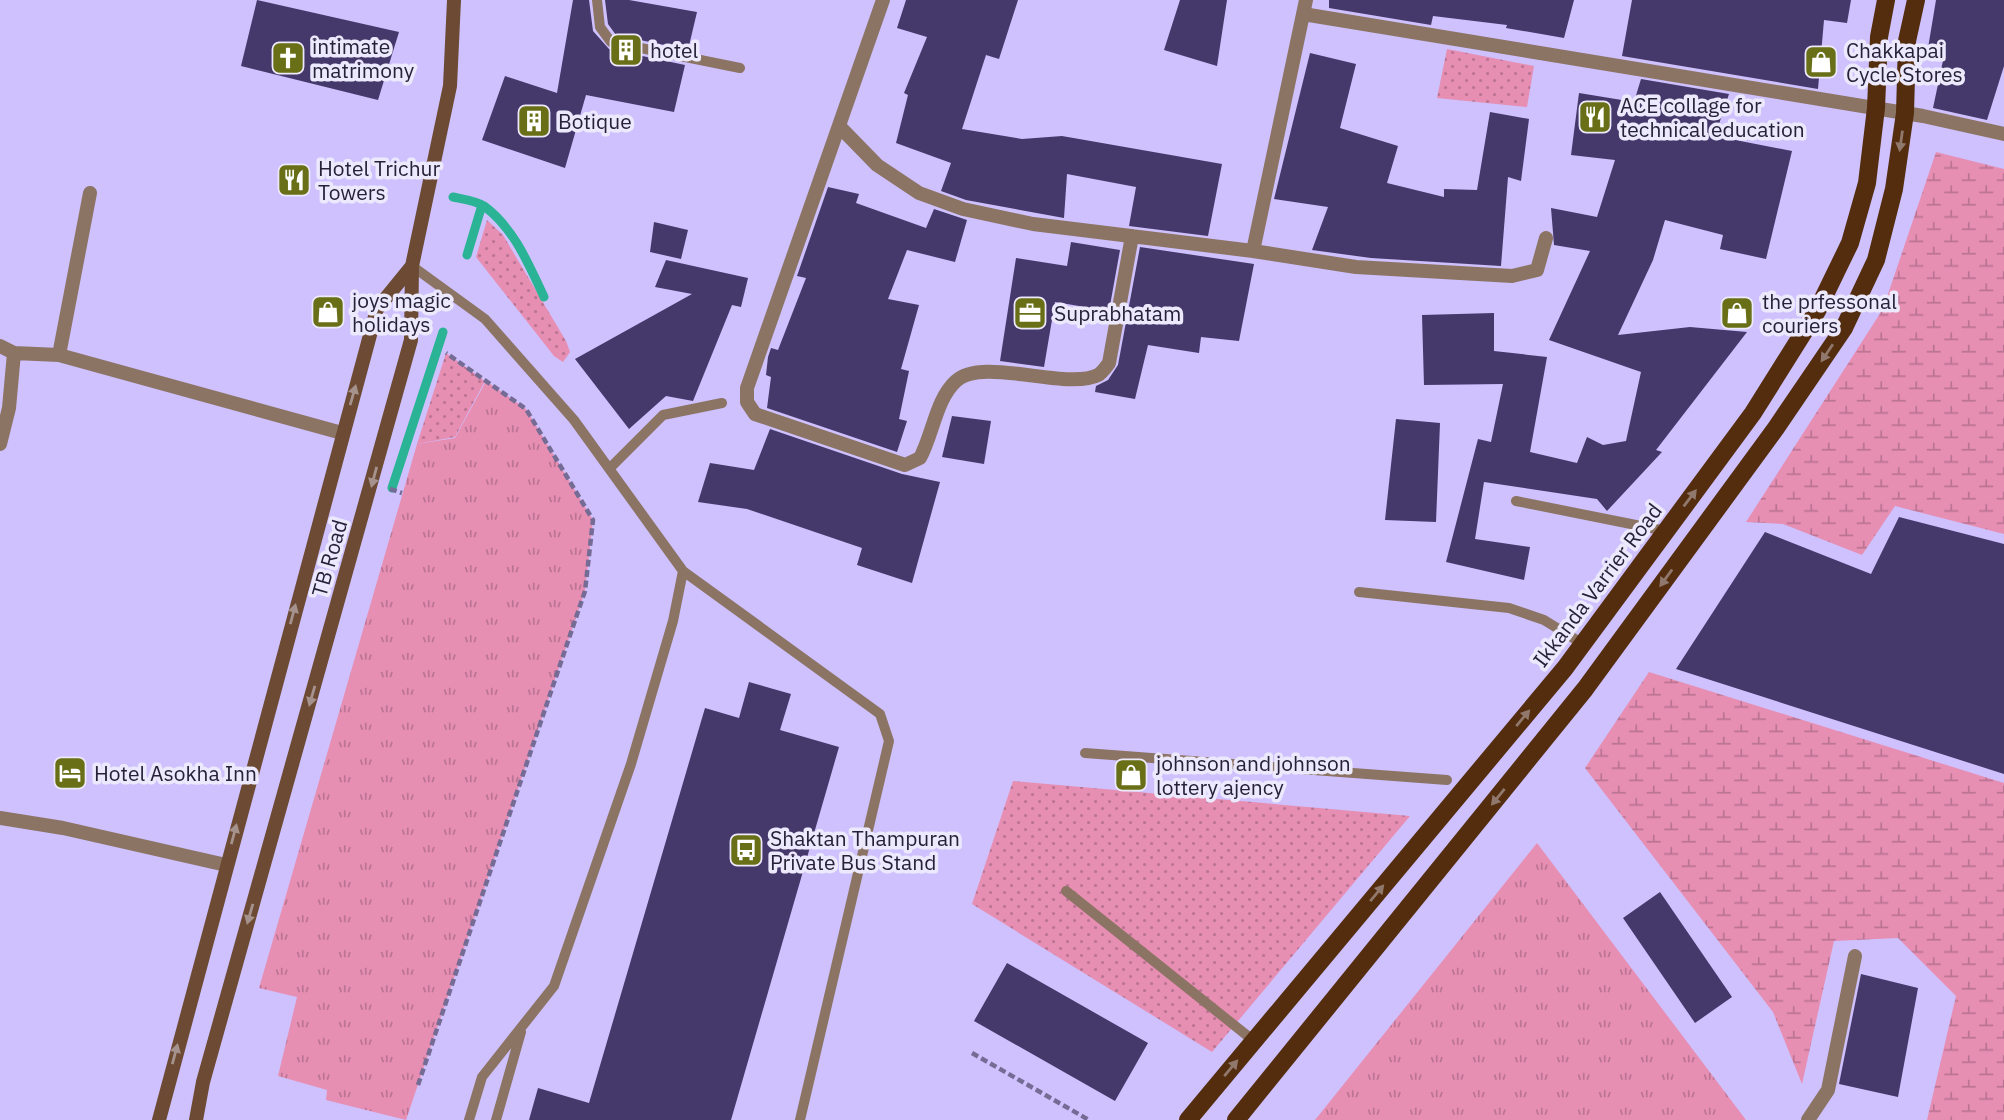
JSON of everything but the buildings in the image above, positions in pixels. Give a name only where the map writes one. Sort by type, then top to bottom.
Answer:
[{"type":"main road","name":"TB Road","points":[[196,1120],[207,1069],[411,340],[412,266],[450,86],[454,0]]},
{"type":"main road","name":"Ikkanda Varrier Road","points":[[1188,1120],[1583,644],[1753,413],[1818,311],[1853,231],[1867,183],[1876,108],[1879,37],[1886,0]]},
{"type":"main road","points":[[1236,1120],[1585,689],[1776,428],[1844,328],[1876,260],[1894,189],[1905,113],[1907,41],[1916,0]]},
{"type":"main road","points":[[159,1120],[377,309],[412,266]]},
{"type":"street","points":[[883,0],[747,388],[747,402],[755,414],[905,465],[920,458],[946,391],[958,378],[980,373],[1083,379],[1099,375],[1109,363],[1132,236]]},
{"type":"street","points":[[1252,251],[1305,7],[1905,113],[2004,134]]},
{"type":"street","points":[[840,127],[877,164],[919,193],[963,209],[1033,224],[1252,251],[1356,267],[1512,276],[1537,270],[1546,238]]},
{"type":"street","points":[[59,355],[90,192]]},
{"type":"street","points":[[0,346],[14,353],[59,355],[342,433]]},
{"type":"street","points":[[0,444],[9,408],[14,353]]},
{"type":"street","points":[[0,818],[63,828],[226,865]]},
{"type":"street","points":[[1808,1120],[1828,1090],[1854,956]]},
{"type":"lane","points":[[597,0],[600,27],[611,42],[740,68]]},
{"type":"lane","points":[[412,266],[485,319],[574,420],[611,467],[683,571],[880,714],[889,741],[800,1120]]},
{"type":"lane","points":[[611,467],[663,415],[722,403]]},
{"type":"lane","points":[[1516,501],[1666,531]]},
{"type":"lane","points":[[469,1120],[482,1077],[554,986],[631,764],[673,621],[683,571]]},
{"type":"lane","points":[[1359,592],[1509,608],[1544,620],[1583,644]]},
{"type":"lane","points":[[1085,753],[1447,780]]},
{"type":"lane","points":[[1066,891],[1254,1041]]},
{"type":"lane","points":[[496,1120],[523,1025]]},
{"type":"path","points":[[418,1085],[585,591],[593,520],[526,409],[446,353]]},
{"type":"path","points":[[972,1053],[1089,1120]]},
{"type":"green space","points":[[1447,49],[1534,66],[1527,107],[1437,98]]},
{"type":"green space","points":[[1936,152],[2004,169],[2004,534],[1895,506],[1862,555],[1783,524],[1746,522],[1883,309]]},
{"type":"green space","points":[[487,220],[503,235],[566,341],[570,352],[563,362],[554,356],[476,257]]},
{"type":"green space","points":[[446,353],[485,381],[455,437],[417,444]]},
{"type":"green space","points":[[486,381],[526,409],[593,520],[585,591],[406,1120],[326,1100],[327,1090],[278,1076],[297,997],[259,988],[417,444],[455,438]]},
{"type":"green space","points":[[1649,672],[2004,783],[2004,1120],[1927,1120],[1956,996],[1898,938],[1834,941],[1802,1084],[1773,1012],[1585,768]]},
{"type":"green space","points":[[1013,781],[1410,816],[1212,1052],[972,904]]},
{"type":"green space","points":[[1537,843],[1746,1120],[1315,1120]]},
{"type":"waterway","points":[[453,197],[473,201],[495,215],[520,248],[544,297]]},
{"type":"waterway","points":[[467,255],[482,205]]},
{"type":"waterway","points":[[392,488],[443,332]]},
{"type":"place","name":"hotel","points":[[626,50]]},
{"type":"place","name":"intimate matrimony","points":[[288,58]]},
{"type":"place","name":"Chakkapai Cycle Stores","points":[[1821,62]]},
{"type":"place","name":"ACE collage for technical education","points":[[1595,117]]},
{"type":"place","name":"Botique","points":[[534,121]]},
{"type":"place","name":"Hotel Trichur Towers","points":[[294,180]]},
{"type":"place","name":"joys magic holidays","points":[[328,312]]},
{"type":"place","name":"Suprabhatam","points":[[1030,313]]},
{"type":"place","name":"the prfessonal couriers","points":[[1737,313]]},
{"type":"place","name":"Hotel Asokha Inn","points":[[70,773]]},
{"type":"place","name":"johnson and johnson lottery ajency","points":[[1131,775]]},
{"type":"place","name":"Shaktan Thampuran Private Bus Stand","points":[[746,850]]}]
